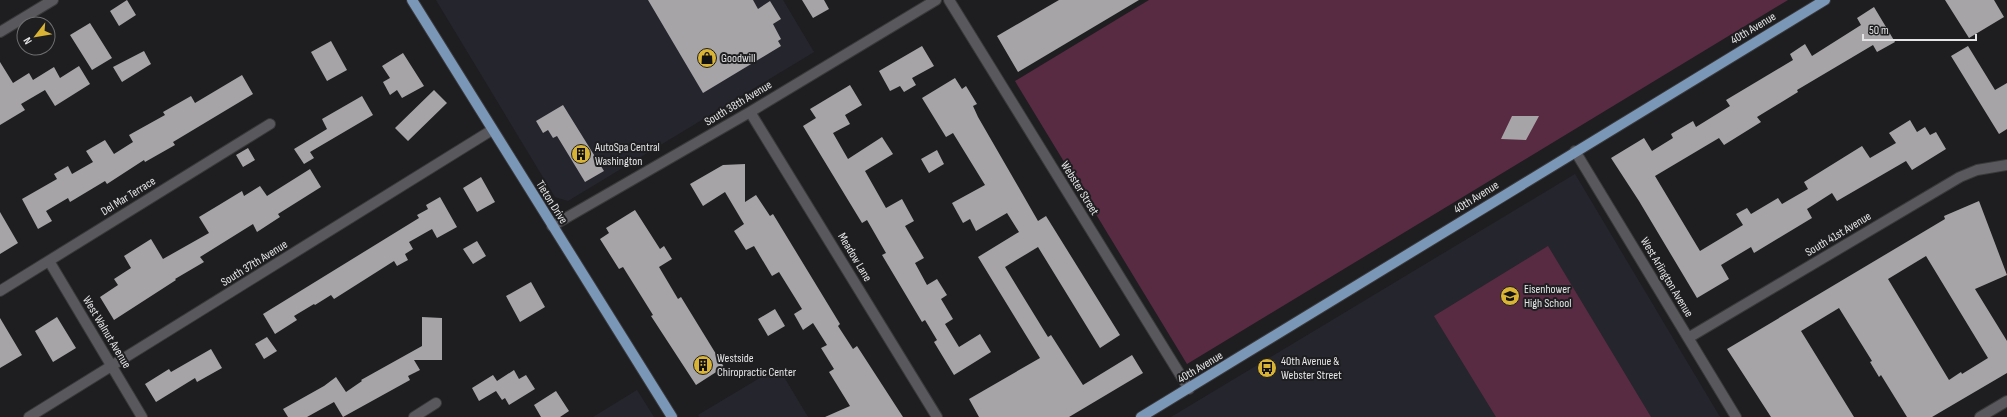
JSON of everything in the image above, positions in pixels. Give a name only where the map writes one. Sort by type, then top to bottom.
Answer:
[{"type":"main road","name":"Tieton Drive","points":[[412,0],[672,417]]},
{"type":"main road","name":"40th Avenue","points":[[1141,417],[1190,389],[1575,151],[1825,0]]},
{"type":"street","points":[[0,32],[53,0]]},
{"type":"street","name":"South 38th Avenue","points":[[552,226],[750,112],[936,0]]},
{"type":"street","name":"Webster Street","points":[[949,0],[1190,389]]},
{"type":"street","name":"Meadow Lane","points":[[750,112],[937,417]]},
{"type":"street","name":"Del Mar Terrace","points":[[0,291],[270,124]]},
{"type":"street","name":"South 37th Avenue","points":[[29,417],[112,367],[492,130]]},
{"type":"street","name":"West Arlington Avenue","points":[[1575,151],[1736,417]]},
{"type":"street","name":"South 41st Avenue","points":[[1688,338],[1960,177],[1977,170],[2007,166]]},
{"type":"street","name":"West Walnut Avenue","points":[[49,261],[142,417]]},
{"type":"street","points":[[1980,417],[2007,401]]},
{"type":"street","points":[[414,417],[436,403]]},
{"type":"shaded area","points":[[436,0],[783,0],[814,52],[568,201],[555,197]]},
{"type":"shaded area","points":[[1149,0],[1788,0],[1187,364],[1015,81]]},
{"type":"shaded area","name":"Eisenhower High School","points":[[1575,174],[1720,417],[1171,417]]},
{"type":"shaded area","points":[[1548,246],[1651,417],[1496,417],[1434,316]]},
{"type":"shaded area","points":[[778,367],[808,417],[700,417],[698,415]]},
{"type":"shaded area","points":[[637,390],[654,417],[593,417]]},
{"type":"building","points":[[127,0],[136,15],[119,26],[110,11]]},
{"type":"building","points":[[648,0],[753,0],[758,9],[770,1],[781,19],[773,24],[781,39],[778,41],[781,46],[703,93]]},
{"type":"building","points":[[802,0],[824,0],[829,9],[813,18]]},
{"type":"building","points":[[1059,0],[1139,0],[1018,72],[997,36]]},
{"type":"building","points":[[1945,0],[1994,0],[2004,17],[1969,38]]},
{"type":"building","points":[[1874,7],[1895,42],[1877,52],[1873,45],[1797,90],[1798,92],[1757,117],[1761,122],[1724,145],[1719,138],[1655,176],[1700,251],[1743,225],[1736,214],[1747,208],[1751,214],[1778,198],[1782,204],[1808,189],[1804,182],[1862,146],[1870,158],[1896,143],[1889,133],[1910,120],[1917,132],[1925,127],[1930,135],[1936,132],[1946,149],[1912,170],[1906,161],[1837,201],[1832,193],[1807,209],[1812,218],[1754,253],[1751,247],[1721,265],[1729,279],[1697,298],[1639,201],[1611,158],[1644,138],[1652,151],[1673,138],[1671,134],[1693,121],[1696,127],[1730,106],[1726,100],[1793,60],[1790,54],[1805,44],[1812,56],[1861,25],[1857,18]]},
{"type":"building","points":[[90,23],[112,58],[92,70],[70,35]]},
{"type":"building","points":[[331,41],[347,70],[327,81],[311,52]]},
{"type":"building","points":[[922,46],[934,66],[912,78],[916,85],[904,92],[900,86],[890,91],[879,71]]},
{"type":"building","points":[[1968,46],[1995,90],[2007,83],[2007,129],[1999,134],[1951,56]]},
{"type":"building","points":[[144,51],[151,64],[122,82],[113,67]]},
{"type":"building","points":[[403,53],[424,86],[402,98],[397,90],[390,95],[383,82],[390,78],[382,66]]},
{"type":"building","points":[[0,62],[13,83],[29,73],[33,80],[54,67],[60,78],[79,66],[90,84],[55,106],[45,90],[21,104],[25,110],[0,125]]},
{"type":"building","points":[[242,75],[253,94],[173,142],[175,145],[145,162],[144,160],[107,184],[105,181],[70,202],[68,198],[46,211],[52,221],[38,229],[22,199],[57,179],[54,174],[68,166],[72,174],[93,162],[86,151],[105,140],[114,154],[133,142],[129,135],[165,115],[163,112],[191,96],[195,103]]},
{"type":"building","points":[[955,78],[962,89],[966,86],[977,104],[973,106],[978,117],[1038,221],[1046,216],[1120,335],[1100,348],[1038,247],[1005,267],[1048,337],[1051,335],[1083,385],[1132,355],[1143,373],[1069,417],[979,417],[969,399],[1040,358],[978,257],[1019,232],[1007,213],[976,231],[970,219],[963,223],[952,203],[985,185],[953,133],[946,137],[922,98]]},
{"type":"building","points":[[850,85],[862,105],[845,115],[850,124],[833,133],[848,159],[882,137],[893,154],[865,171],[886,208],[902,199],[914,221],[905,226],[924,258],[915,263],[927,285],[937,279],[947,295],[941,299],[953,319],[945,324],[959,347],[980,334],[991,352],[954,375],[934,342],[937,340],[925,320],[922,322],[882,255],[886,253],[867,220],[862,223],[803,126],[816,118],[810,109]]},
{"type":"building","points":[[434,90],[447,103],[408,141],[395,128]]},
{"type":"building","points":[[362,96],[373,115],[310,152],[314,158],[304,164],[294,149],[327,129],[322,119]]},
{"type":"building","name":"AutoSpa Central Washington","points":[[563,105],[604,171],[585,182],[557,136],[553,138],[548,130],[543,133],[536,121]]},
{"type":"building","points":[[1512,116],[1539,116],[1526,140],[1501,139]]},
{"type":"building","points":[[248,148],[255,160],[243,167],[236,155]]},
{"type":"building","points":[[937,150],[944,164],[929,173],[921,159]]},
{"type":"building","points":[[745,164],[745,202],[756,195],[770,216],[773,214],[840,324],[838,326],[853,349],[857,346],[903,417],[825,417],[850,406],[829,372],[834,369],[821,348],[827,345],[813,323],[803,330],[794,314],[802,309],[779,272],[772,276],[754,246],[746,250],[734,231],[744,224],[725,192],[703,206],[690,184],[723,165]]},
{"type":"building","points":[[310,169],[321,187],[278,214],[280,217],[257,232],[253,224],[200,257],[204,262],[175,279],[176,280],[114,320],[100,297],[118,285],[114,279],[131,268],[124,256],[151,239],[163,259],[209,233],[199,217],[242,191],[244,196],[260,186],[267,196]]},
{"type":"building","points":[[481,177],[495,202],[477,212],[463,188]]},
{"type":"building","points":[[440,197],[457,227],[437,238],[432,229],[409,242],[413,249],[405,254],[408,260],[397,266],[394,261],[334,299],[331,295],[315,305],[314,304],[294,316],[297,320],[275,334],[263,314],[419,218],[417,215],[428,209],[426,205]]},
{"type":"building","points":[[1979,201],[2007,275],[1975,289],[2007,341],[2007,373],[1932,417],[1907,417],[1881,375],[1879,377],[1870,362],[1872,361],[1839,308],[1801,331],[1854,417],[1771,417],[1727,349],[1945,219],[1944,216]],"holes":[[[1926,256],[1988,358],[1949,380],[1888,279]]]},
{"type":"building","points":[[635,210],[660,249],[664,246],[672,259],[659,267],[678,299],[681,297],[724,367],[696,385],[651,316],[653,315],[623,267],[619,269],[600,239],[609,233],[606,228]]},
{"type":"building","points":[[0,212],[18,243],[0,254]]},
{"type":"building","points":[[477,241],[486,256],[473,264],[463,249]]},
{"type":"building","points":[[531,282],[545,307],[520,322],[506,296]]},
{"type":"building","points":[[775,309],[785,326],[768,336],[758,319]]},
{"type":"building","points":[[57,317],[76,348],[53,362],[35,331]]},
{"type":"building","points":[[422,317],[442,318],[442,360],[414,360],[420,370],[408,376],[410,380],[343,417],[334,402],[307,417],[288,417],[283,409],[324,386],[336,377],[346,392],[362,381],[361,380],[422,346]]},
{"type":"building","points":[[0,318],[22,355],[0,368]]},
{"type":"building","points":[[267,337],[277,351],[264,359],[255,344]]},
{"type":"building","points":[[211,349],[222,368],[197,382],[195,378],[156,402],[145,384],[169,369],[171,372]]},
{"type":"building","points":[[514,370],[519,379],[526,375],[535,389],[509,405],[505,398],[502,400],[496,391],[479,401],[472,388],[493,375],[497,381]]},
{"type":"building","points":[[556,391],[569,411],[560,417],[541,417],[534,405]]},
{"type":"place","name":"Goodwill","points":[[707,58]]},
{"type":"place","name":"AutoSpa Central Washington","points":[[581,154]]},
{"type":"place","name":"Eisenhower High School","points":[[1510,296]]},
{"type":"place","name":"Westside Chiropractic Center","points":[[703,365]]},
{"type":"place","name":"40th Avenue & Webster Street","points":[[1267,368]]}]
